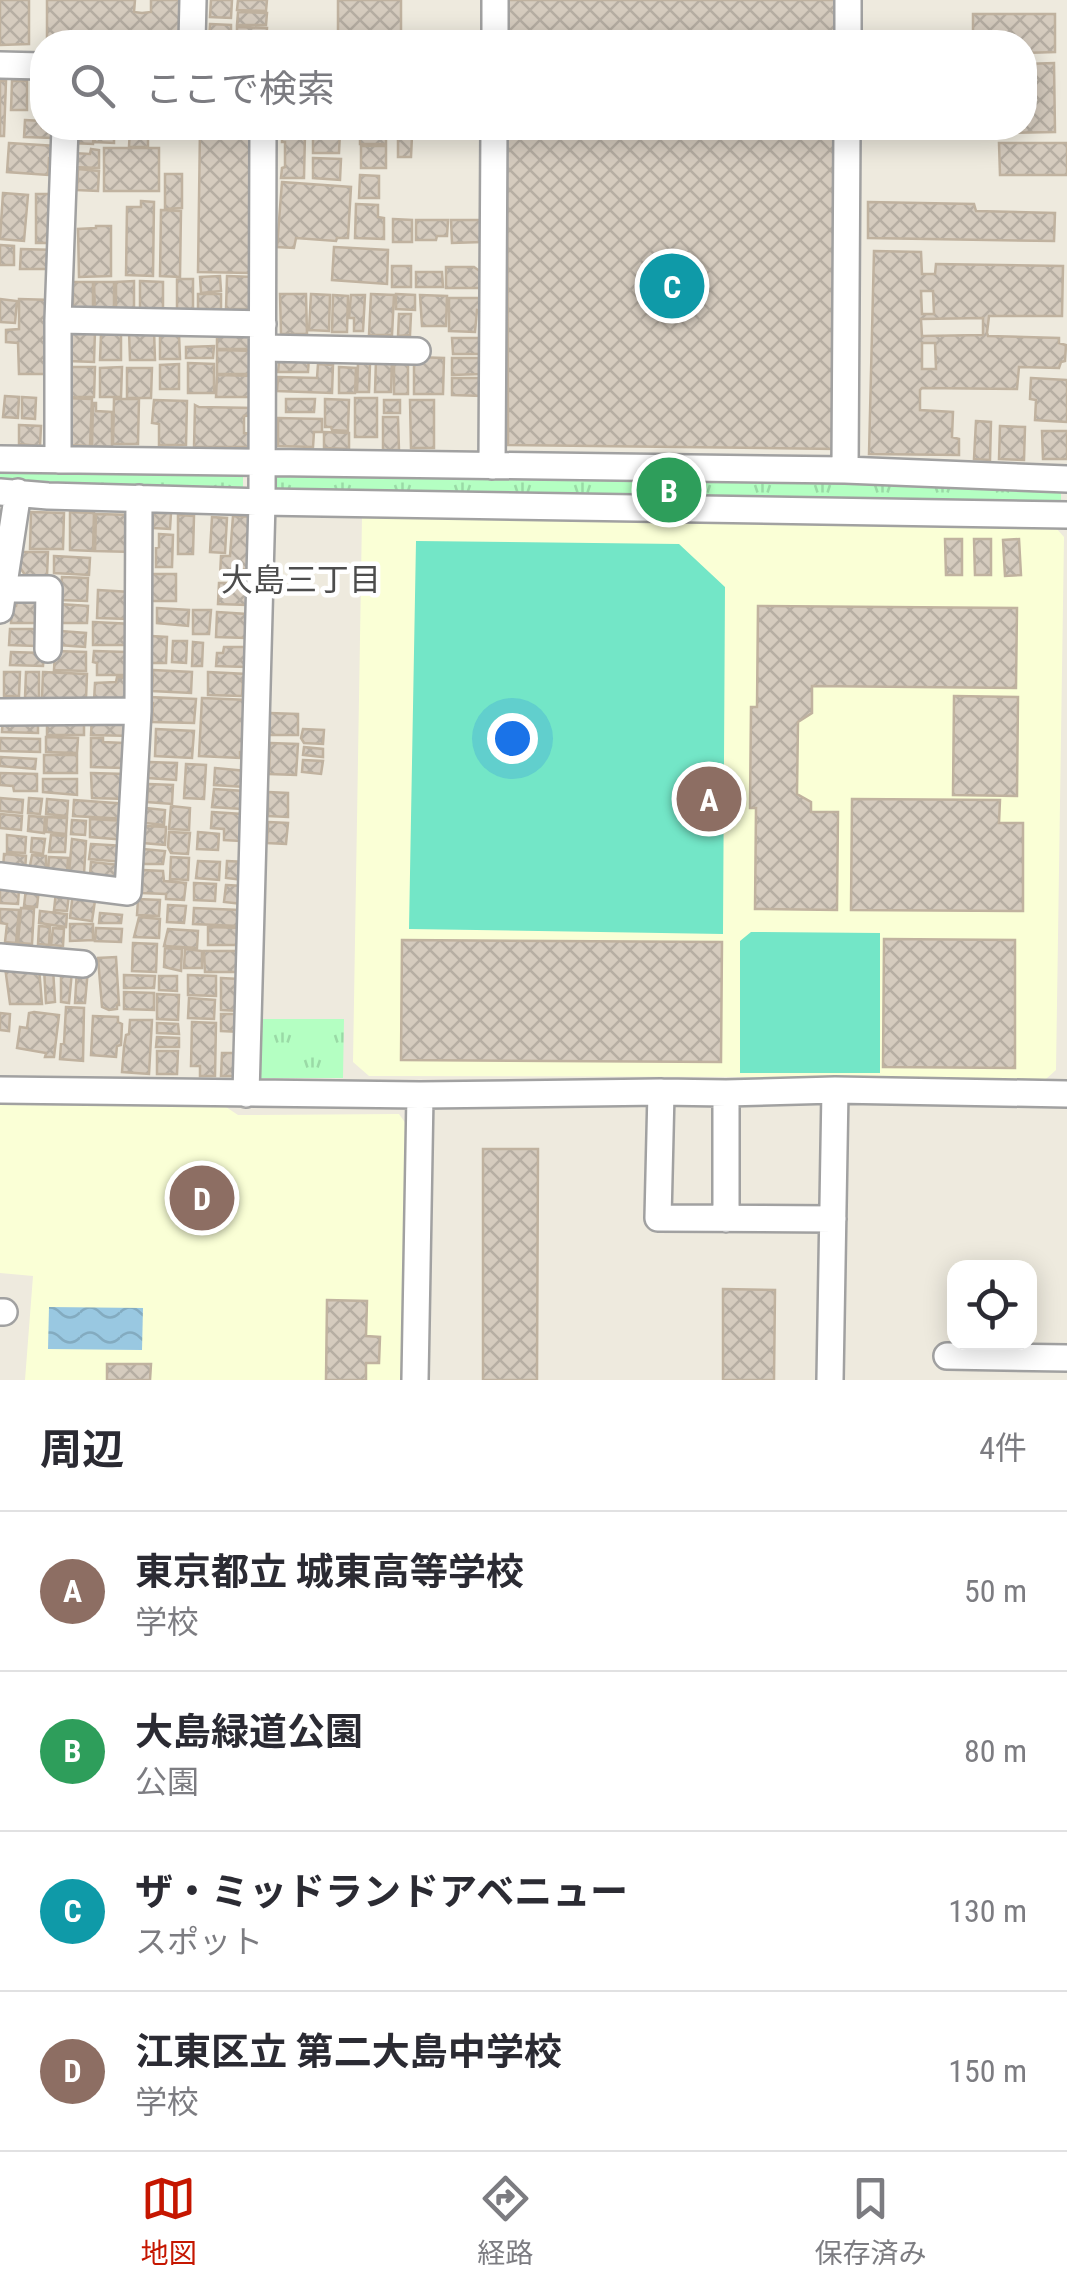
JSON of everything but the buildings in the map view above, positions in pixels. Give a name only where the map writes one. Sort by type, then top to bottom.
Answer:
[{"type":"street","points":[[192,30],[193,0]]},
{"type":"street","points":[[495,0],[495,30]]},
{"type":"street","points":[[848,0],[848,30]]},
{"type":"street","points":[[0,65],[30,66]]},
{"type":"street","points":[[58,460],[64,140]]},
{"type":"street","points":[[246,1094],[262,502],[263,140]]},
{"type":"street","points":[[492,466],[494,140]]},
{"type":"street","points":[[845,470],[847,140]]},
{"type":"street","points":[[58,320],[418,350]]},
{"type":"street","points":[[0,459],[845,470],[1067,479]]},
{"type":"street","points":[[48,649],[49,589],[2,599],[9,492],[262,502],[1067,515]]},
{"type":"street","points":[[0,876],[128,892],[138,711],[139,498]]},
{"type":"street","points":[[0,712],[138,711]]},
{"type":"street","points":[[0,957],[83,964]]},
{"type":"street","points":[[0,1090],[420,1096],[836,1090],[1067,1094]]},
{"type":"street","points":[[830,1380],[836,1090]]},
{"type":"street","points":[[661,1092],[658,1218],[833,1219]]},
{"type":"street","points":[[726,1094],[726,1218]]},
{"type":"street","points":[[415,1380],[420,1096]]},
{"type":"street","points":[[948,1356],[1067,1358]]},
{"type":"shaded area","points":[[362,517],[1056,528],[1064,537],[1056,1070],[1046,1079],[369,1076],[353,1062]]},
{"type":"shaded area","points":[[0,1105],[226,1107],[238,1115],[399,1114],[406,1124],[401,1380],[25,1380],[33,1276],[0,1273]]},
{"type":"green space","points":[[0,465],[243,472],[243,491],[0,486]]},
{"type":"green space","points":[[277,472],[1061,485],[1061,510],[277,494]]},
{"type":"green space","points":[[416,541],[679,544],[725,587],[723,934],[409,929]]},
{"type":"green space","points":[[751,932],[880,933],[880,1073],[740,1073],[740,941]]},
{"type":"green space","points":[[260,1019],[344,1019],[343,1078],[259,1078]]},
{"type":"water","points":[[49,1307],[143,1308],[142,1350],[48,1349]]},
{"type":"place","name":"ザ・ミッドランドアベニュー","points":[[672,286]]},
{"type":"place","name":"大島緑道公園","points":[[669,490]]},
{"type":"place","name":"東京都立 城東高等学校","points":[[709,799]]},
{"type":"place","name":"江東区立 第二大島中学校","points":[[202,1198]]},
{"type":"district","name":"大島三丁目","points":[[301,580]]}]
